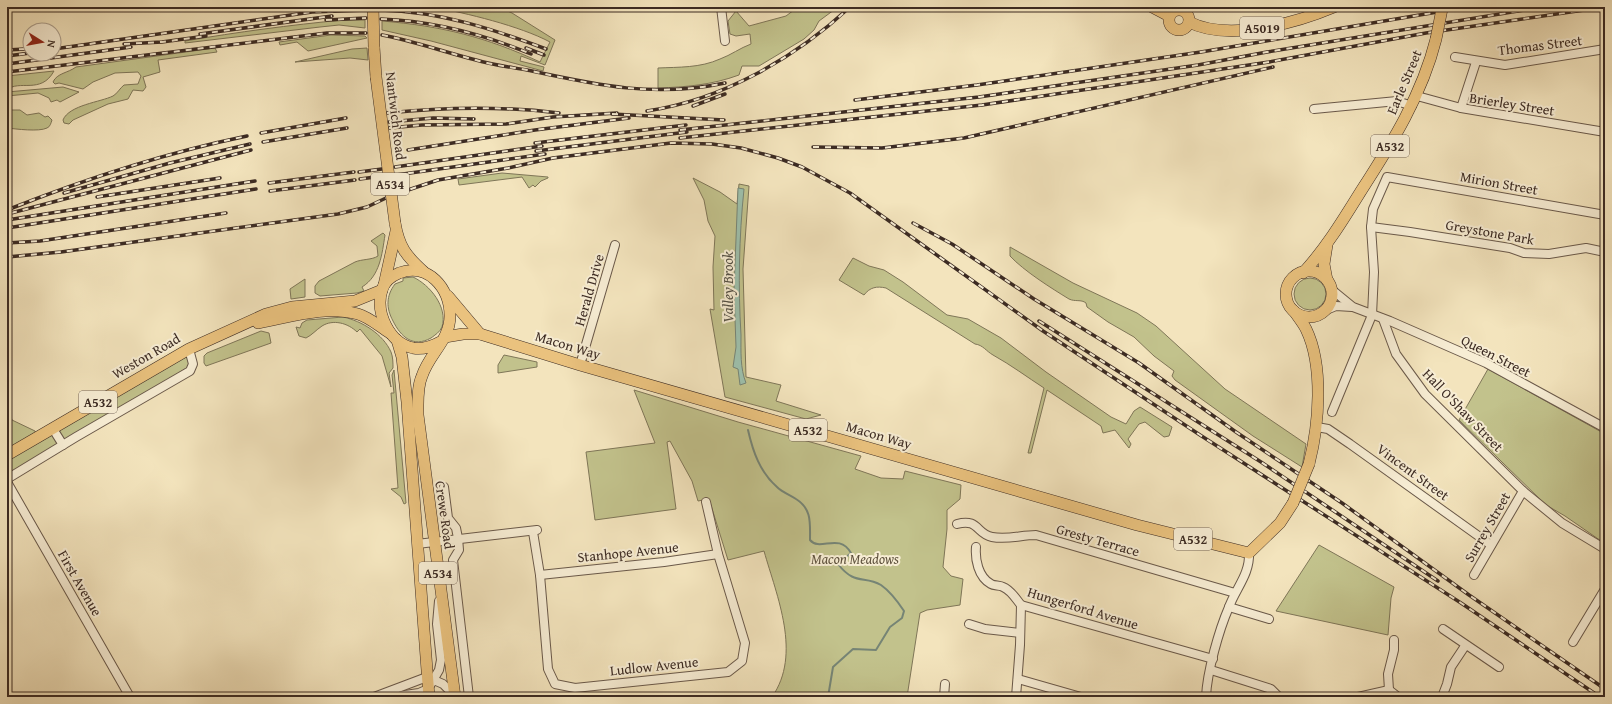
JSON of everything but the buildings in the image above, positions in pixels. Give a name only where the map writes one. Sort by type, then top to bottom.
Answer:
[{"type":"main road","name":"Nantwich Road","points":[[373,7],[378,102],[396,226],[402,248],[409,259],[424,273]]},
{"type":"main road","points":[[1152,7],[1169,16]]},
{"type":"main road","name":"A5019","points":[[1189,22],[1208,28],[1228,30],[1261,28],[1302,20],[1334,7]]},
{"type":"main road","points":[[1182,8],[1188,16],[1189,22],[1183,29],[1174,29],[1169,23],[1169,16],[1175,10],[1182,8]]},
{"type":"main road","name":"Earle Street","points":[[1303,273],[1327,245],[1393,141],[1412,106],[1417,96],[1436,39],[1442,8]]},
{"type":"main road","name":"Nantwich Road","points":[[383,288],[396,226]]},
{"type":"main road","name":"Earle Street","points":[[1327,245],[1324,264],[1329,285]]},
{"type":"main road","points":[[383,288],[393,275],[406,271],[424,273]]},
{"type":"main road","name":"A534","points":[[424,273],[436,280],[447,295],[450,317],[449,326],[444,339]]},
{"type":"main road","points":[[1249,553],[1280,523],[1293,503],[1309,464],[1317,427],[1317,383],[1312,346],[1306,329],[1288,303],[1287,291],[1292,280],[1303,273],[1316,273],[1329,285],[1331,301],[1314,327],[1312,346]]},
{"type":"main road","name":"A534","points":[[383,288],[381,311],[394,337]]},
{"type":"main road","name":"Weston Road","points":[[7,455],[189,349],[274,311],[319,303],[355,301],[383,288]]},
{"type":"main road","points":[[447,295],[480,334]]},
{"type":"main road","name":"Weston Road","points":[[241,326],[302,313],[334,311],[359,314],[394,337]]},
{"type":"main road","points":[[1294,311],[1307,317],[1322,313]]},
{"type":"main road","name":"Macon Way","points":[[444,339],[480,334],[580,365],[1137,524],[1249,553]]},
{"type":"main road","points":[[394,337],[405,345],[419,349],[432,346],[444,339]]},
{"type":"main road","name":"Crewe Road","points":[[394,337],[402,357],[408,402],[417,544],[430,686]]},
{"type":"main road","name":"Crewe Road","points":[[444,339],[422,376],[418,415],[455,696]]},
{"type":"street","points":[[721,7],[725,41]]},
{"type":"street","name":"Thomas Street","points":[[1455,57],[1476,62],[1505,65],[1605,50]]},
{"type":"street","points":[[1461,108],[1476,62]]},
{"type":"street","name":"Brierley Street","points":[[1417,96],[1461,108],[1605,132]]},
{"type":"street","points":[[1314,109],[1397,101],[1412,106]]},
{"type":"street","name":"Mirion Street","points":[[1371,227],[1373,209],[1385,178],[1389,176],[1605,215]]},
{"type":"street","points":[[1332,412],[1372,315],[1374,272],[1371,227]]},
{"type":"street","name":"Greystone Park","points":[[1371,227],[1510,248],[1524,253],[1548,254],[1586,248],[1605,252]]},
{"type":"street","name":"Herald Drive","points":[[580,365],[615,245]]},
{"type":"street","points":[[1329,285],[1352,308]]},
{"type":"street","points":[[1322,313],[1336,306],[1352,308]]},
{"type":"street","name":"Queen Street","points":[[1352,308],[1486,362],[1605,428]]},
{"type":"street","name":"Hall O'Shaw Street","points":[[1383,320],[1396,354],[1425,394],[1523,491],[1562,523],[1605,549]]},
{"type":"street","points":[[7,480],[63,445],[190,371],[193,364],[189,349]]},
{"type":"street","name":"Vincent Street","points":[[1317,427],[1328,429],[1491,545]]},
{"type":"street","points":[[53,429],[63,445]]},
{"type":"street","name":"First Avenue","points":[[7,480],[130,697]]},
{"type":"street","name":"Crewe Road","points":[[444,487],[448,518],[456,528],[458,538],[459,550],[453,560],[469,697]]},
{"type":"street","name":"Surrey Street","points":[[1474,575],[1523,491]]},
{"type":"street","name":"Ludlow Avenue","points":[[417,544],[458,538],[536,531],[548,669],[555,684],[575,688],[728,672],[742,660],[745,643],[718,554],[706,502]]},
{"type":"street","name":"Gresty Terrace","points":[[957,524],[972,523],[983,534],[1002,538],[1036,535],[1235,593]]},
{"type":"street","name":"Hungerford Avenue","points":[[976,547],[976,564],[986,579],[991,584],[1008,590],[1021,605],[1213,660]]},
{"type":"street","points":[[1206,697],[1213,660],[1228,607],[1247,572],[1249,553]]},
{"type":"street","name":"Stanhope Avenue","points":[[540,575],[664,562],[718,554]]},
{"type":"street","points":[[391,697],[419,693],[430,686],[439,670],[441,660],[437,624],[440,582]]},
{"type":"street","points":[[1573,642],[1605,589]]},
{"type":"street","points":[[1016,697],[1021,605]]},
{"type":"street","points":[[1228,607],[1269,618]]},
{"type":"street","points":[[974,622],[985,629],[1020,633]]},
{"type":"street","points":[[1443,629],[1465,646],[1499,667]]},
{"type":"street","points":[[1394,640],[1394,650],[1388,674],[1389,690],[1398,697]]},
{"type":"street","points":[[1442,697],[1451,667],[1465,646]]},
{"type":"street","points":[[1211,670],[1271,689],[1279,697]]},
{"type":"street","points":[[1018,679],[1081,697]]},
{"type":"street","points":[[374,697],[443,684],[455,696]]},
{"type":"street","points":[[944,697],[945,684]]},
{"type":"street","points":[[1358,697],[1389,690]]},
{"type":"green space","points":[[433,7],[499,7],[512,13],[555,40],[545,65],[521,56],[520,61],[544,67],[543,71],[431,41],[382,30],[382,21],[444,30],[482,39],[540,62],[550,42],[508,25],[477,16]]},
{"type":"green space","points":[[798,7],[838,7],[819,21],[814,30],[804,39],[759,66],[742,66],[739,75],[699,85],[658,88],[658,68],[705,64],[751,44],[750,34],[736,36],[730,34],[728,21],[736,11],[749,26],[786,16]]},
{"type":"green space","points":[[343,20],[365,20],[365,28],[339,25],[185,43],[185,41],[244,32]]},
{"type":"green space","points":[[331,35],[365,36],[367,38],[308,51],[297,42],[280,45],[279,42]]},
{"type":"green space","points":[[215,48],[217,52],[158,60],[160,72],[143,77],[146,87],[143,91],[133,90],[128,99],[108,104],[73,120],[69,124],[64,123],[63,120],[66,115],[78,107],[113,96],[124,85],[138,84],[141,76],[138,72],[115,73],[93,82],[83,89],[59,83],[55,84],[53,82],[60,75],[76,67]]},
{"type":"green space","points":[[367,48],[368,60],[350,58],[295,62],[352,49]]},
{"type":"green space","points":[[54,71],[43,83],[37,85],[12,87],[7,90],[7,76]]},
{"type":"green space","points":[[63,87],[79,92],[60,102],[57,100],[51,102],[49,98],[38,93],[7,96],[7,92]]},
{"type":"green space","points":[[7,110],[20,110],[27,115],[39,113],[45,117],[48,116],[52,120],[49,127],[39,130],[7,128]]},
{"type":"green space","points":[[502,173],[548,178],[541,181],[535,187],[533,185],[529,188],[522,177],[459,185],[458,179]]},
{"type":"green space","points":[[693,178],[720,192],[737,204],[739,184],[749,186],[743,269],[746,377],[781,385],[776,401],[821,415],[806,419],[725,397],[710,309],[714,310],[713,267],[715,236],[708,221],[704,200]]},
{"type":"green space","points":[[383,233],[385,235],[379,264],[373,277],[362,287],[364,291],[320,296],[315,293],[315,286],[319,281],[355,262],[378,256],[377,246],[371,241]]},
{"type":"green space","points":[[1010,247],[1073,283],[1137,313],[1156,326],[1225,389],[1306,444],[1302,467],[1253,436],[1175,380],[1172,376],[1174,371],[1154,356],[1134,337],[1108,322],[1087,307],[1086,303],[1069,299],[1030,273],[1010,256]]},
{"type":"green space","points":[[853,258],[869,266],[884,270],[903,282],[947,315],[968,319],[1001,338],[1046,372],[1111,417],[1126,424],[1134,411],[1140,407],[1172,427],[1169,436],[1164,437],[1145,422],[1139,424],[1128,439],[1131,444],[1129,448],[1115,430],[1103,433],[1101,426],[1047,390],[1031,453],[1028,453],[1044,388],[982,347],[886,288],[874,288],[869,290],[864,295],[839,280]]},
{"type":"green space","points":[[413,277],[426,285],[436,298],[440,304],[443,319],[442,327],[437,333],[425,341],[419,342],[408,339],[400,332],[396,327],[388,307],[390,293],[395,284],[403,281],[403,278]]},
{"type":"green space","points":[[1307,278],[1313,278],[1323,285],[1326,294],[1325,300],[1319,307],[1313,310],[1307,310],[1297,303],[1294,297],[1294,291],[1301,281]]},
{"type":"green space","points":[[305,279],[305,297],[291,299],[290,289]]},
{"type":"green space","points":[[343,317],[371,329],[387,345],[393,360],[393,368],[389,373],[391,387],[382,356],[360,329],[357,332],[345,324],[336,322],[322,326],[306,338],[299,336],[296,327],[300,328],[302,323],[307,320]]},
{"type":"green space","points":[[261,331],[269,333],[271,343],[206,366],[204,363],[204,356],[207,353]]},
{"type":"green space","points":[[189,349],[193,364],[7,479],[7,412],[9,410],[12,420],[35,431],[37,438]]},
{"type":"green space","points":[[504,355],[537,362],[537,367],[498,373],[498,365]]},
{"type":"green space","points":[[1488,369],[1605,434],[1604,543],[1565,516],[1546,505],[1459,420]]},
{"type":"green space","points":[[394,370],[406,503],[404,504],[401,497],[391,489],[398,488],[391,393],[394,393],[392,375]]},
{"type":"green space","name":"Macon Meadows","points":[[634,390],[738,422],[861,456],[855,469],[881,478],[903,479],[905,471],[961,485],[960,499],[947,510],[947,529],[943,567],[951,576],[963,579],[960,605],[927,610],[920,613],[907,697],[772,697],[781,680],[785,663],[786,644],[780,606],[764,551],[728,560],[709,499],[698,501],[692,481],[670,441],[667,442],[676,509],[595,520],[586,452],[655,443]]},
{"type":"green space","points":[[1319,545],[1394,587],[1391,598],[1388,635],[1276,611]]},
{"type":"shaded area","points":[[738,188],[744,189],[740,244],[740,299],[741,359],[746,383],[740,385],[738,369],[733,367],[736,347],[734,290]]},
{"type":"waterway","name":"Valley Brook","points":[[748,430],[755,454],[766,475],[779,489],[796,499],[805,507],[809,517],[810,540],[819,544],[835,543],[846,547],[851,553],[838,564],[844,571],[855,578],[875,582],[881,585],[891,594],[904,611],[902,618],[890,627],[876,650],[853,649],[833,667],[828,697]]},
{"type":"railway","points":[[647,111],[703,97],[730,87],[756,74],[806,43],[829,26],[850,7]]},
{"type":"railway","points":[[855,100],[977,85],[1201,52],[1467,7]]},
{"type":"railway","points":[[680,130],[979,97],[1198,65],[1267,52],[1543,7]]},
{"type":"railway","points":[[680,138],[982,105],[1269,62],[1426,33],[1605,7]]},
{"type":"railway","points":[[62,48],[312,12],[366,10]]},
{"type":"railway","points":[[381,10],[403,11],[465,22],[505,34],[546,49]]},
{"type":"railway","points":[[200,34],[332,16]]},
{"type":"railway","points":[[326,20],[366,18]]},
{"type":"railway","points":[[381,19],[420,22],[458,30],[495,40],[531,54]]},
{"type":"railway","points":[[7,72],[327,33],[366,33]]},
{"type":"railway","points":[[382,35],[406,40],[489,63],[601,85],[625,88],[674,89],[725,83]]},
{"type":"railway","points":[[124,44],[162,42],[206,36]]},
{"type":"railway","points":[[7,64],[131,47]]},
{"type":"railway","points":[[526,48],[544,55]]},
{"type":"railway","points":[[7,50],[22,49]]},
{"type":"railway","points":[[7,56],[22,54]]},
{"type":"railway","points":[[813,147],[882,148],[964,138],[1273,67]]},
{"type":"railway","points":[[693,106],[725,94]]},
{"type":"railway","points":[[387,113],[430,109],[473,108],[516,109],[559,113]]},
{"type":"railway","points":[[389,128],[422,125],[506,124],[553,117],[617,113]]},
{"type":"railway","points":[[612,114],[724,120]]},
{"type":"railway","points":[[261,133],[346,118]]},
{"type":"railway","points":[[389,122],[433,118],[474,119]]},
{"type":"railway","points":[[408,150],[535,130],[629,118]]},
{"type":"railway","points":[[535,143],[686,125]]},
{"type":"railway","points":[[263,142],[347,128]]},
{"type":"railway","points":[[536,151],[687,132]]},
{"type":"railway","points":[[7,210],[96,177],[186,150],[247,136]]},
{"type":"railway","points":[[399,193],[438,180],[508,168],[553,158],[671,143],[712,144],[741,148],[778,158],[802,167],[850,193],[1043,331],[1200,435],[1461,603],[1600,697]]},
{"type":"railway","points":[[64,193],[170,163],[250,144]]},
{"type":"railway","points":[[395,167],[542,146]]},
{"type":"railway","points":[[11,213],[251,150]]},
{"type":"railway","points":[[396,175],[545,154]]},
{"type":"railway","points":[[359,172],[382,169]]},
{"type":"railway","points":[[269,183],[354,172]]},
{"type":"railway","points":[[360,179],[383,176]]},
{"type":"railway","points":[[97,197],[220,178]]},
{"type":"railway","points":[[270,191],[355,180]]},
{"type":"railway","points":[[7,220],[255,181]]},
{"type":"railway","points":[[7,228],[256,189]]},
{"type":"railway","points":[[7,257],[61,252],[338,214],[367,207],[386,198]]},
{"type":"railway","points":[[7,243],[40,241],[226,213]]},
{"type":"railway","points":[[913,223],[952,244],[1034,299],[1139,363],[1236,432],[1342,503],[1469,595],[1605,689]]},
{"type":"railway","points":[[1039,321],[1261,462],[1438,581]]}]
